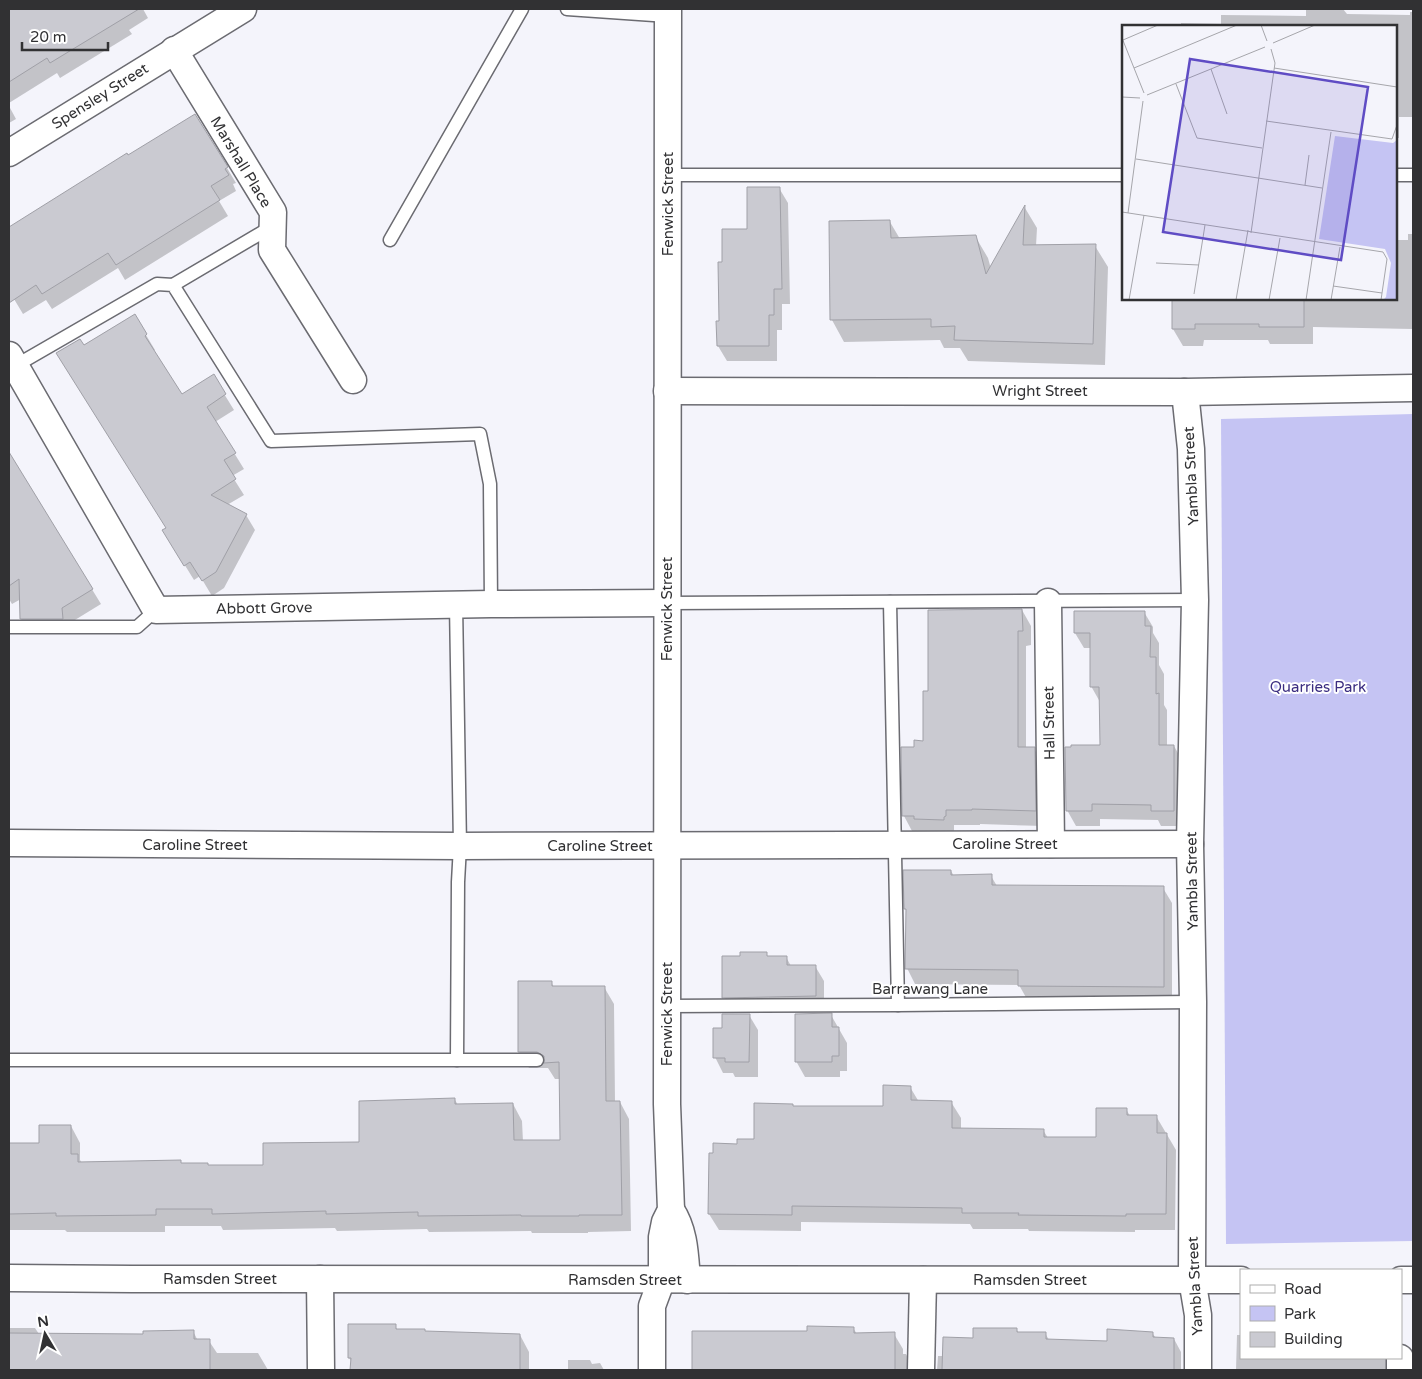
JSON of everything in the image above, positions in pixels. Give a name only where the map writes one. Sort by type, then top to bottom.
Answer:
[{"type":"street","name":"Spensley Street","points":[[9,152],[242,9]]},
{"type":"street","name":"Fenwick Street","points":[[668,12],[666,1104],[671,1210],[665,1222],[662,1237],[674,1280]]},
{"type":"street","name":"Marshall Place","points":[[174,50],[273,212],[272,250],[353,380]]},
{"type":"street","points":[[11,358],[156,610]]},
{"type":"street","name":"Wright Street","points":[[667,391],[1185,392],[1413,388]]},
{"type":"street","name":"Yambla Street","points":[[1185,392],[1191,449],[1195,600],[1190,844],[1194,1002],[1192,1279],[1198,1314],[1198,1370]]},
{"type":"street","name":"Hall Street","points":[[1048,602],[1052,844]]},
{"type":"street","name":"Abbott Grove","points":[[156,610],[456,604],[667,603]]},
{"type":"street","name":"Caroline Street","points":[[9,844],[460,846],[1190,844]]},
{"type":"street","name":"Ramsden Street","points":[[9,1278],[1240,1280]]},
{"type":"street","points":[[320,1279],[321,1370]]},
{"type":"street","points":[[652,1370],[652,1306],[674,1280]]},
{"type":"street","points":[[921,1370],[923,1280]]},
{"type":"lane","points":[[390,240],[522,9]]},
{"type":"lane","points":[[567,9],[668,12]]},
{"type":"lane","points":[[668,175],[1122,175]]},
{"type":"lane","points":[[1397,175],[1413,175]]},
{"type":"lane","points":[[11,358],[157,284],[173,285],[273,226]]},
{"type":"lane","points":[[173,285],[270,442],[480,434],[490,484],[491,604]]},
{"type":"lane","points":[[667,603],[1195,600]]},
{"type":"lane","points":[[890,602],[898,1006]]},
{"type":"lane","points":[[456,604],[460,846],[457,1060]]},
{"type":"lane","points":[[9,627],[137,627],[156,610]]},
{"type":"lane","name":"Barrawang Lane","points":[[667,1006],[898,1006],[1194,1002]]},
{"type":"lane","points":[[9,1060],[537,1060]]},
{"type":"green space","name":"Quarries Park","points":[[1413,414],[1413,1241],[1226,1244],[1221,419]]},
{"type":"building","points":[[9,9],[139,9],[50,63],[47,58],[9,82]]},
{"type":"building","points":[[195,114],[228,167],[225,169],[229,175],[211,186],[220,200],[116,265],[108,253],[42,294],[36,285],[9,303],[9,227],[127,153],[128,155]]},
{"type":"building","points":[[747,187],[780,187],[782,289],[774,289],[774,315],[769,315],[769,346],[717,346],[716,321],[719,321],[718,262],[722,262],[722,229],[747,229]]},
{"type":"building","points":[[1025,205],[1023,245],[1096,244],[1093,344],[954,340],[955,326],[931,327],[931,319],[830,320],[829,221],[890,220],[891,238],[976,235],[986,274]]},
{"type":"building","points":[[1172,300],[1304,300],[1304,327],[1259,327],[1259,324],[1195,324],[1195,329],[1172,329]]},
{"type":"building","points":[[135,314],[147,334],[145,336],[182,394],[214,374],[226,394],[207,407],[236,453],[224,460],[236,479],[211,495],[247,514],[216,572],[202,581],[190,562],[184,566],[162,530],[166,528],[56,353],[80,339],[84,345]]},
{"type":"building","points":[[9,452],[93,589],[62,608],[63,619],[20,619],[19,579],[9,586]]},
{"type":"building","points":[[1022,609],[1023,631],[1018,631],[1018,747],[1035,747],[1036,811],[946,810],[944,820],[914,819],[914,816],[902,816],[901,747],[914,747],[914,740],[923,741],[923,691],[928,691],[928,610]]},
{"type":"building","points":[[1074,611],[1145,611],[1145,626],[1151,626],[1150,657],[1156,657],[1156,694],[1159,693],[1159,745],[1174,745],[1174,811],[1151,811],[1151,805],[1092,804],[1092,811],[1066,811],[1065,747],[1071,747],[1071,745],[1100,745],[1099,687],[1090,687],[1090,633],[1074,633]]},
{"type":"building","points":[[903,870],[951,870],[951,875],[992,874],[992,885],[1164,886],[1164,987],[1018,986],[1018,970],[905,969],[906,909],[904,909]]},
{"type":"building","points":[[740,952],[767,952],[767,956],[787,956],[787,965],[816,965],[816,996],[722,998],[722,956],[740,956]]},
{"type":"building","points":[[518,981],[552,981],[552,986],[605,986],[606,1101],[620,1101],[622,1215],[418,1216],[418,1212],[326,1214],[326,1211],[212,1214],[212,1209],[156,1209],[156,1215],[56,1216],[56,1213],[9,1214],[9,1143],[39,1143],[39,1125],[71,1125],[71,1154],[78,1154],[78,1162],[181,1160],[181,1163],[208,1163],[208,1165],[263,1165],[263,1143],[359,1142],[359,1101],[455,1098],[455,1104],[513,1103],[514,1140],[560,1140],[559,1062],[544,1063],[544,1056],[537,1052],[518,1052]]},
{"type":"building","points":[[832,1013],[832,1027],[839,1027],[839,1056],[832,1056],[832,1062],[795,1062],[795,1014]]},
{"type":"building","points":[[722,1014],[750,1014],[749,1062],[725,1062],[725,1058],[713,1058],[713,1028],[722,1028]]},
{"type":"building","points":[[883,1085],[911,1086],[911,1100],[952,1101],[952,1128],[1044,1129],[1044,1137],[1096,1137],[1096,1108],[1127,1108],[1127,1115],[1157,1115],[1157,1133],[1167,1133],[1166,1214],[1126,1214],[1126,1216],[1018,1215],[1019,1213],[962,1213],[962,1208],[792,1206],[792,1215],[708,1214],[709,1153],[713,1153],[713,1143],[737,1144],[737,1139],[754,1139],[754,1103],[793,1104],[793,1106],[883,1106]]},
{"type":"building","points":[[348,1324],[396,1324],[396,1329],[520,1334],[520,1370],[350,1370],[351,1358],[348,1358]]},
{"type":"building","points":[[807,1326],[854,1327],[854,1333],[895,1332],[895,1370],[692,1370],[692,1331],[807,1331]]},
{"type":"building","points":[[973,1328],[1017,1328],[1017,1332],[1046,1332],[1046,1339],[1107,1341],[1107,1329],[1153,1332],[1153,1337],[1174,1338],[1174,1370],[942,1370],[943,1337],[973,1338]]},
{"type":"building","points":[[194,1330],[194,1339],[210,1339],[210,1370],[9,1370],[9,1333],[143,1334],[143,1331]]}]
